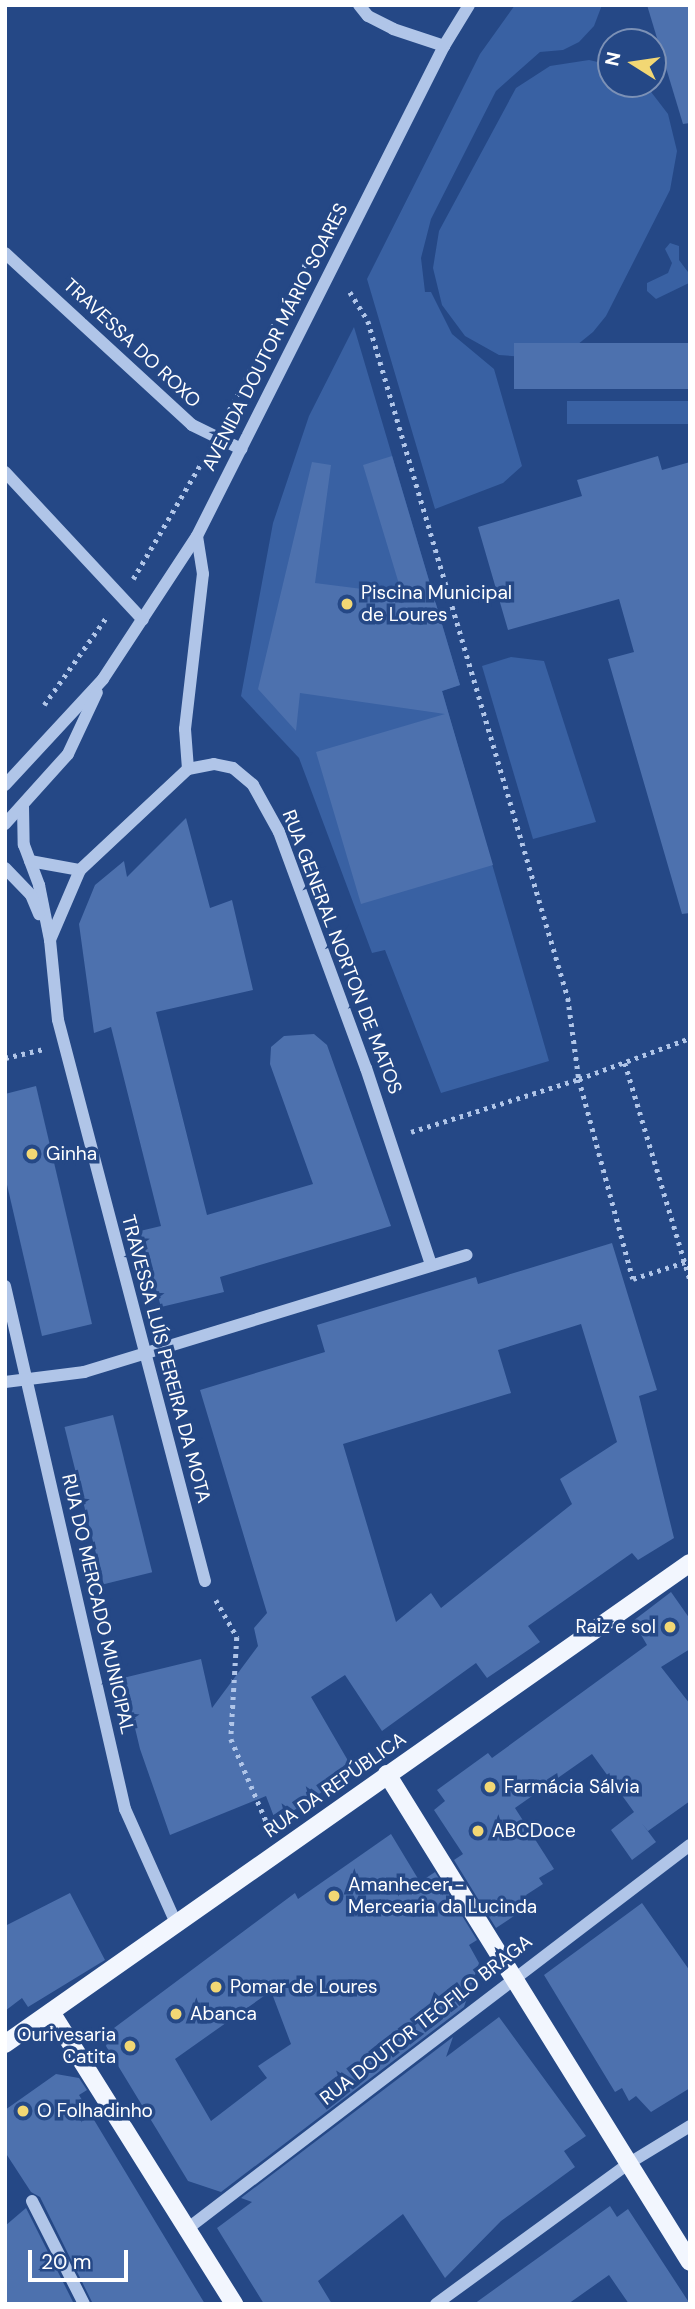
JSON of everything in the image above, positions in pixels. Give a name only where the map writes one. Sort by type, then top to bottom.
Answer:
[{"type":"main road","name":"RUA DA REPÚBLICA","points":[[5,2044],[690,1563]]},
{"type":"main road","points":[[387,1774],[631,2162],[690,2262]]},
{"type":"main road","points":[[51,2012],[234,2304]]},
{"type":"street","points":[[359,5],[368,16],[393,29],[444,46]]},
{"type":"street","name":"AVENIDA DOUTOR MÁRIO SOARES","points":[[5,785],[103,679],[197,536],[444,46],[469,5]]},
{"type":"street","name":"TRAVESSA DO ROXO","points":[[5,253],[192,425],[241,449]]},
{"type":"street","points":[[5,472],[143,620]]},
{"type":"street","points":[[50,940],[80,870],[188,769],[185,729],[203,574],[197,536]]},
{"type":"street","name":"AVENIDA DOUTOR MÁRIO SOARES","points":[[5,824],[68,754],[103,679]]},
{"type":"street","name":"RUA GENERAL NORTON DE MATOS","points":[[188,769],[214,764],[233,768],[253,786],[268,808],[389,1136],[431,1264]]},
{"type":"street","points":[[23,806],[24,845],[50,940]]},
{"type":"street","points":[[30,861],[80,870]]},
{"type":"street","points":[[5,868],[31,895],[50,940]]},
{"type":"street","name":"TRAVESSA LUÍS PEREIRA DA MOTA","points":[[50,940],[64,1045],[205,1581]]},
{"type":"street","points":[[5,1382],[28,1383],[84,1372],[466,1255]]},
{"type":"street","name":"RUA DO MERCADO MUNICIPAL","points":[[5,1286],[125,1809],[176,1923]]},
{"type":"street","name":"RUA DOUTOR TEÓFILO BRAGA","points":[[187,2229],[513,1977],[690,1845]]},
{"type":"street","points":[[436,2304],[631,2162],[690,2126]]},
{"type":"street","points":[[32,2201],[85,2304]]},
{"type":"path","points":[[38,711],[122,595],[215,437],[318,239]]},
{"type":"path","points":[[350,292],[368,321],[565,985],[579,1079],[633,1279],[685,1262]]},
{"type":"path","points":[[389,1136],[440,1126],[690,1038]]},
{"type":"path","points":[[5,1058],[64,1045]]},
{"type":"path","points":[[625,1063],[690,1280]]},
{"type":"path","points":[[205,1581],[237,1637],[231,1739],[279,1850]]},
{"type":"shaded area","points":[[515,5],[602,5],[594,26],[579,42],[563,50],[540,52],[496,91],[431,219],[421,258],[425,292],[431,292],[452,334],[494,369],[522,466],[503,483],[435,509],[367,279],[480,54]]},
{"type":"shaded area","points":[[589,60],[597,62],[597,98],[656,98],[668,114],[677,151],[670,190],[606,316],[593,332],[577,345],[539,358],[499,355],[465,336],[442,305],[433,268],[439,231],[516,88],[550,66]]},
{"type":"shaded area","points":[[670,243],[679,246],[679,260],[688,272],[689,283],[656,299],[647,291],[647,283],[668,273],[672,263],[665,249]]},
{"type":"shaded area","name":"Piscina Municipal de Loures","points":[[354,327],[460,685],[442,691],[549,1061],[441,1093],[385,950],[372,953],[299,758],[241,696],[273,523],[309,416]]},
{"type":"shaded area","points":[[567,401],[690,401],[690,424],[567,424]]},
{"type":"shaded area","points":[[511,657],[544,661],[596,822],[533,839],[482,666]]},
{"type":"building","points":[[647,5],[690,5],[690,123],[683,124],[667,71],[667,28],[654,28]]},
{"type":"building","points":[[514,343],[690,343],[690,389],[514,389]]},
{"type":"building","name":"Piscina Municipal de Loures","points":[[392,456],[460,685],[442,691],[493,865],[361,904],[316,752],[445,714],[300,693],[296,731],[258,689],[312,462],[331,465],[315,583],[402,594],[363,465]]},
{"type":"building","points":[[658,456],[662,470],[690,462],[690,913],[682,914],[608,659],[634,652],[619,599],[508,630],[478,527],[582,496],[577,480]]},
{"type":"building","points":[[186,818],[210,908],[232,900],[253,990],[156,1012],[207,1215],[313,1184],[270,1064],[271,1047],[284,1036],[314,1034],[327,1045],[391,1226],[220,1277],[224,1292],[161,1307],[140,1231],[161,1226],[111,1027],[94,1033],[79,924],[95,885],[124,861],[127,877]]},
{"type":"building","points":[[36,1086],[92,1324],[42,1336],[5,1176],[5,1094]]},
{"type":"building","points":[[612,1243],[657,1390],[639,1396],[674,1538],[638,1560],[632,1553],[528,1626],[540,1642],[487,1678],[476,1663],[382,1731],[345,1675],[311,1697],[354,1771],[276,1822],[266,1796],[170,1835],[140,1749],[123,1678],[201,1659],[212,1708],[258,1646],[254,1628],[267,1613],[200,1390],[325,1352],[317,1325],[476,1277],[478,1284]],"holes":[[[581,1324],[617,1442],[560,1479],[572,1504],[441,1608],[431,1593],[396,1622],[343,1444],[511,1393],[498,1350]]]},
{"type":"building","points":[[113,1415],[152,1572],[104,1584],[64,1427]]},
{"type":"building","points":[[671,1592],[690,1619],[690,1649],[661,1667],[690,1704],[690,1801],[648,1831],[641,1822],[656,1842],[632,1860],[611,1830],[634,1812],[592,1754],[515,1808],[554,1869],[539,1878],[543,1884],[526,1895],[532,1904],[496,1928],[454,1860],[463,1854],[434,1810],[445,1801],[437,1790],[488,1753],[492,1758],[647,1645],[633,1621]]},
{"type":"building","points":[[391,1834],[420,1882],[435,1872],[477,1940],[469,1945],[479,1963],[464,2007],[221,2192],[188,2181],[106,2046],[110,2031],[295,1893],[298,1899]],"holes":[[[271,1991],[291,2044],[258,2066],[267,2078],[211,2121],[175,2059]]]},
{"type":"building","points":[[70,1893],[105,1960],[28,2007],[22,1998],[5,2011],[5,1926]]},
{"type":"building","points":[[642,1903],[690,1971],[690,2088],[651,2112],[636,2096],[629,2101],[622,2088],[615,2092],[544,1975]]},
{"type":"building","points":[[499,2017],[586,2136],[564,2151],[575,2167],[501,2221],[445,2278],[403,2214],[318,2281],[332,2304],[264,2304],[217,2228],[252,2202],[241,2198],[453,2037],[446,2057]]},
{"type":"building","points":[[56,2074],[79,2078],[87,2090],[79,2095],[205,2304],[93,2304],[40,2197],[31,2192],[5,2152],[5,2110]]},
{"type":"building","points":[[610,2206],[617,2217],[628,2209],[690,2304],[629,2304],[609,2275],[568,2304],[474,2304]]},
{"type":"building","points":[[26,2208],[74,2304],[5,2304],[5,2226]]},
{"type":"place","name":"Piscina Municipal de Loures","points":[[347,604]]},
{"type":"place","name":"Ginha","points":[[32,1154]]},
{"type":"place","name":"Raiz e sol","points":[[670,1627]]},
{"type":"place","name":"Farmácia Sálvia","points":[[490,1787]]},
{"type":"place","name":"ABCDoce","points":[[478,1831]]},
{"type":"place","name":"Amanhecer - Mercearia da Lucinda","points":[[334,1896]]},
{"type":"place","name":"Pomar de Loures","points":[[216,1987]]},
{"type":"place","name":"Abanca","points":[[176,2014]]},
{"type":"place","name":"Ourivesaria Catita","points":[[130,2046]]},
{"type":"place","name":"O Folhadinho","points":[[23,2111]]}]
